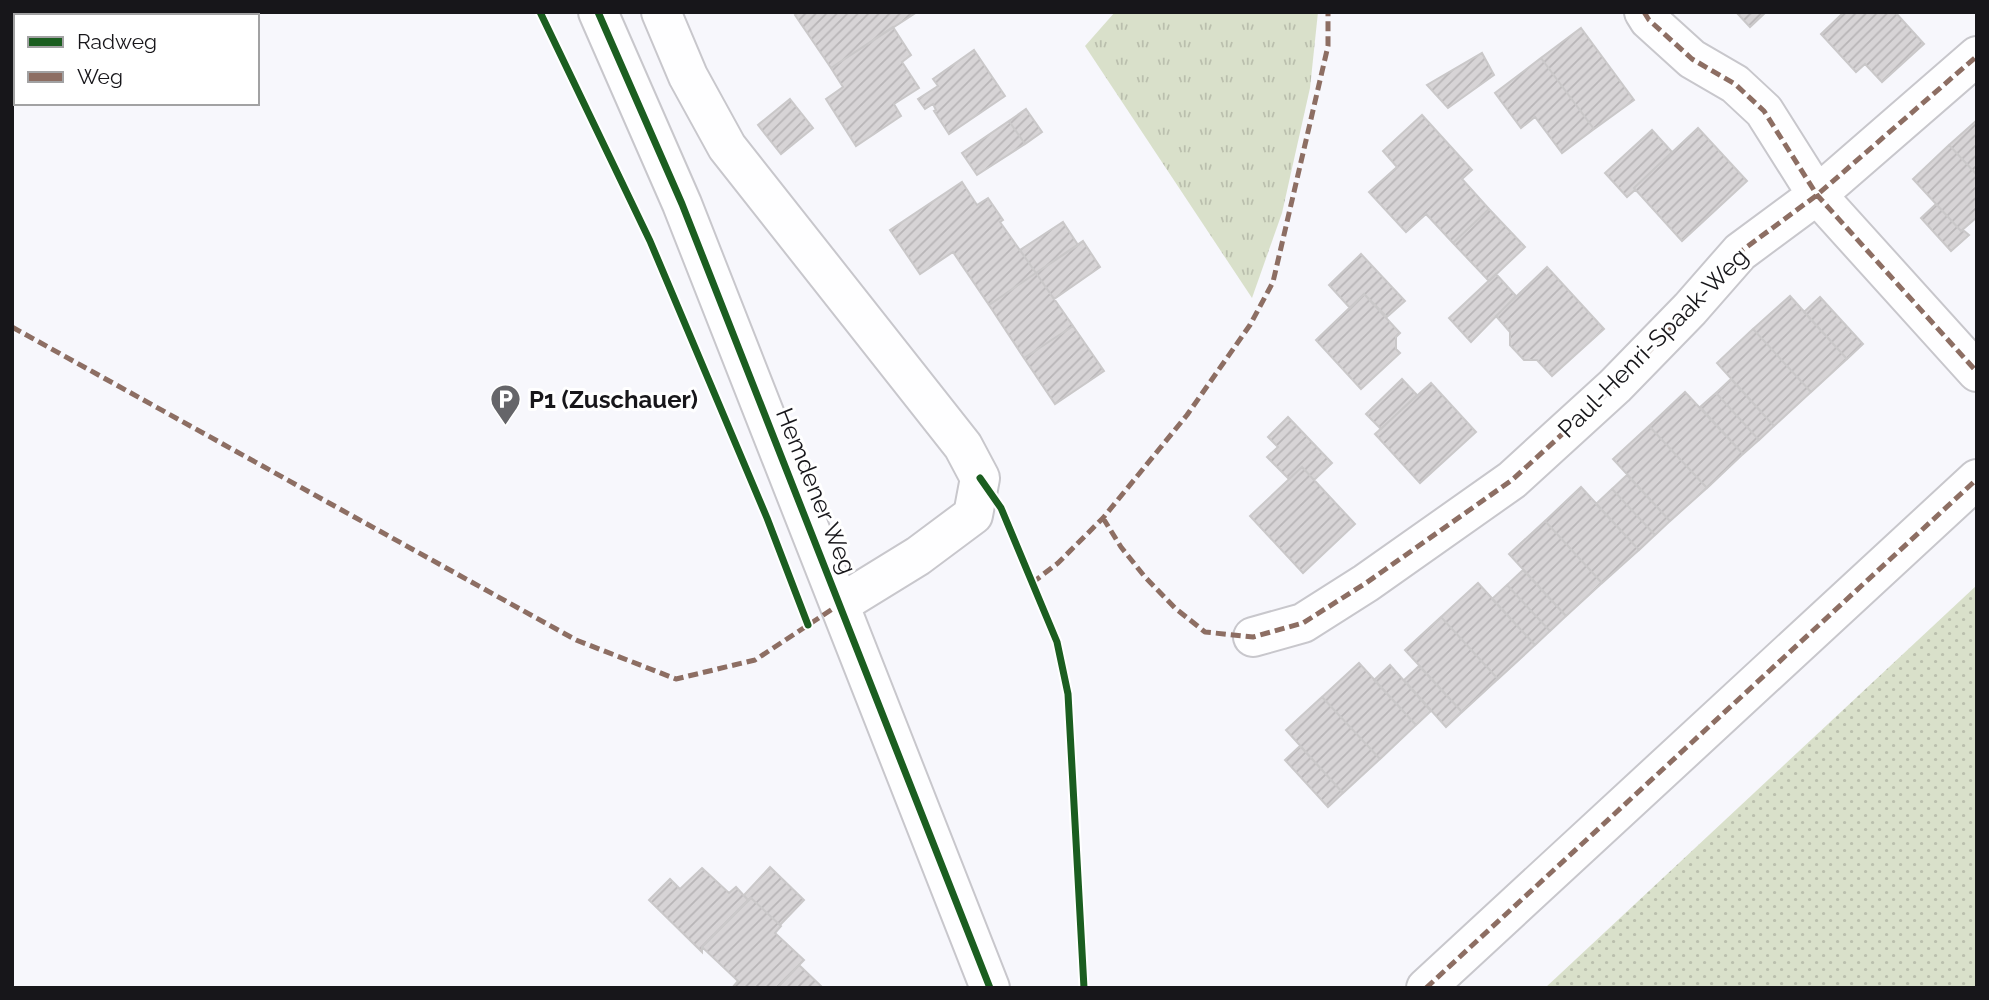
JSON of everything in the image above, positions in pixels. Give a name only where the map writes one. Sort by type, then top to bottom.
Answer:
[{"type":"street","name":"Hemdener Weg","points":[[598,12],[682,204],[990,988]]},
{"type":"street","name":"Hemdener Weg","points":[[661,12],[688,76],[727,147],[963,446],[980,478],[973,515],[918,556],[840,604]]},
{"type":"street","points":[[1644,12],[1649,20],[1692,59],[1735,84],[1763,111],[1817,195],[1977,372]]},
{"type":"street","name":"Paul-Henri-Spaak-Weg","points":[[1253,637],[1303,623],[1366,583],[1512,480],[1615,386],[1690,309],[1740,252],[1817,195],[1977,56]]},
{"type":"street","points":[[1426,988],[1977,479]]},
{"type":"green space","points":[[1115,12],[1318,12],[1310,88],[1282,213],[1252,298],[1085,46]]},
{"type":"green space","points":[[1977,585],[1977,988],[1545,988]]},
{"type":"building","points":[[799,12],[917,12],[831,68],[795,15]]},
{"type":"building","points":[[1736,12],[1766,12],[1750,27]]},
{"type":"building","points":[[1844,12],[1895,12],[1924,44],[1882,82],[1865,64],[1856,72],[1821,34]]},
{"type":"building","points":[[893,27],[911,55],[902,62],[919,88],[894,104],[901,116],[856,146],[826,99],[843,87],[831,68]]},
{"type":"building","points":[[1581,28],[1634,100],[1594,129],[1541,58]]},
{"type":"building","points":[[974,50],[1005,96],[949,134],[934,111],[936,110],[933,104],[925,109],[918,99],[938,86],[933,79]]},
{"type":"building","points":[[1482,53],[1494,75],[1448,108],[1427,85]]},
{"type":"building","points":[[1541,58],[1594,129],[1562,153],[1535,117],[1521,128],[1495,93]]},
{"type":"building","points":[[790,99],[813,128],[781,154],[758,125]]},
{"type":"building","points":[[1026,109],[1042,132],[1025,144],[1009,121]]},
{"type":"building","points":[[1422,115],[1472,170],[1462,179],[1489,209],[1453,243],[1426,214],[1406,232],[1369,192],[1397,167],[1383,151]]},
{"type":"building","points":[[1977,120],[1977,175],[1949,145]]},
{"type":"building","points":[[1009,121],[1025,144],[977,175],[962,153]]},
{"type":"building","points":[[1698,128],[1747,181],[1682,241],[1634,188]]},
{"type":"building","points":[[1652,130],[1672,152],[1627,197],[1605,173]]},
{"type":"building","points":[[1949,145],[1977,175],[1977,217],[1961,231],[1913,179]]},
{"type":"building","points":[[962,182],[977,205],[988,198],[1003,220],[1000,222],[1036,273],[989,305],[953,252],[920,274],[890,230]]},
{"type":"building","points":[[1936,204],[1961,231],[1969,235],[1951,251],[1921,218]]},
{"type":"building","points":[[1489,209],[1525,247],[1489,281],[1453,243]]},
{"type":"building","points":[[1063,222],[1078,245],[1036,273],[1020,250]]},
{"type":"building","points":[[1083,241],[1100,267],[1054,299],[1036,273]]},
{"type":"building","points":[[1361,254],[1405,301],[1387,317],[1364,294],[1350,308],[1329,285]]},
{"type":"building","points":[[1547,267],[1604,329],[1552,376],[1537,360],[1524,360],[1510,345],[1510,332],[1496,316]]},
{"type":"building","points":[[1036,273],[1073,326],[1024,358],[989,305]]},
{"type":"building","points":[[1496,274],[1516,296],[1471,342],[1449,318]]},
{"type":"building","points":[[1364,294],[1400,333],[1396,337],[1396,349],[1400,353],[1361,389],[1316,340]]},
{"type":"building","points":[[1790,296],[1847,359],[1811,392],[1753,329]]},
{"type":"building","points":[[1820,297],[1863,344],[1847,359],[1804,312]]},
{"type":"building","points":[[1073,326],[1104,371],[1055,404],[1024,358]]},
{"type":"building","points":[[1753,329],[1811,392],[1774,426],[1717,363]]},
{"type":"building","points":[[1402,379],[1417,395],[1381,429],[1366,414]]},
{"type":"building","points":[[1731,379],[1774,426],[1759,440],[1716,393]]},
{"type":"building","points":[[1431,383],[1476,432],[1420,483],[1375,434]]},
{"type":"building","points":[[1685,392],[1743,454],[1707,488],[1649,426]]},
{"type":"building","points":[[1716,393],[1759,440],[1743,454],[1700,407]]},
{"type":"building","points":[[1288,417],[1332,463],[1314,480],[1302,467],[1289,479],[1267,457],[1278,447],[1268,437]]},
{"type":"building","points":[[1649,426],[1707,488],[1670,521],[1613,459]]},
{"type":"building","points":[[1302,467],[1355,524],[1303,573],[1250,516]]},
{"type":"building","points":[[1627,475],[1670,521],[1655,535],[1612,489]]},
{"type":"building","points":[[1581,487],[1639,550],[1602,583],[1545,521]]},
{"type":"building","points":[[1612,489],[1655,535],[1639,550],[1596,504]]},
{"type":"building","points":[[1545,521],[1602,583],[1566,616],[1509,554]]},
{"type":"building","points":[[1523,570],[1566,616],[1550,631],[1507,585]]},
{"type":"building","points":[[1478,583],[1535,645],[1498,679],[1441,617]]},
{"type":"building","points":[[1507,585],[1550,631],[1535,645],[1492,599]]},
{"type":"building","points":[[1441,617],[1498,679],[1462,712],[1405,650]]},
{"type":"building","points":[[1359,663],[1416,725],[1380,759],[1322,697]]},
{"type":"building","points":[[1390,665],[1431,711],[1416,725],[1374,680]]},
{"type":"building","points":[[1419,666],[1462,712],[1446,727],[1404,680]]},
{"type":"building","points":[[1322,697],[1380,759],[1343,793],[1286,730]]},
{"type":"building","points":[[1300,746],[1343,793],[1328,807],[1285,760]]},
{"type":"building","points":[[770,867],[804,900],[780,925],[751,898],[748,900],[744,895]]},
{"type":"building","points":[[702,868],[729,893],[736,887],[748,900],[702,947],[702,952],[649,900],[670,879],[680,889]]},
{"type":"building","points":[[751,898],[781,926],[775,933],[804,960],[777,988],[732,988],[738,981],[702,947]]},
{"type":"building","points":[[799,965],[823,988],[777,988]]},
{"type":"marked path","points":[[1032,583],[1058,563],[1103,518],[1187,415],[1250,325],[1273,282],[1328,46],[1328,12]]},
{"type":"marked path","points":[[1644,12],[1649,20],[1692,59],[1735,84],[1764,111],[1817,195],[1977,372]]},
{"type":"marked path","points":[[1103,518],[1121,547],[1145,577],[1175,608],[1205,632],[1253,637],[1303,623],[1366,583],[1512,480],[1615,386],[1690,309],[1740,252],[1817,195],[1977,56]]},
{"type":"marked path","points":[[12,327],[576,640],[676,679],[755,660],[840,604]]},
{"type":"marked path","points":[[1426,988],[1977,479]]},
{"type":"cycle path","points":[[540,12],[650,241],[767,518],[808,625]]},
{"type":"cycle path","points":[[598,12],[682,204],[990,988]]},
{"type":"cycle path","points":[[980,478],[1001,508],[1057,642],[1068,694],[1084,988]]},
{"type":"place","name":"P1 (Zuschauer)","points":[[506,427]]}]
